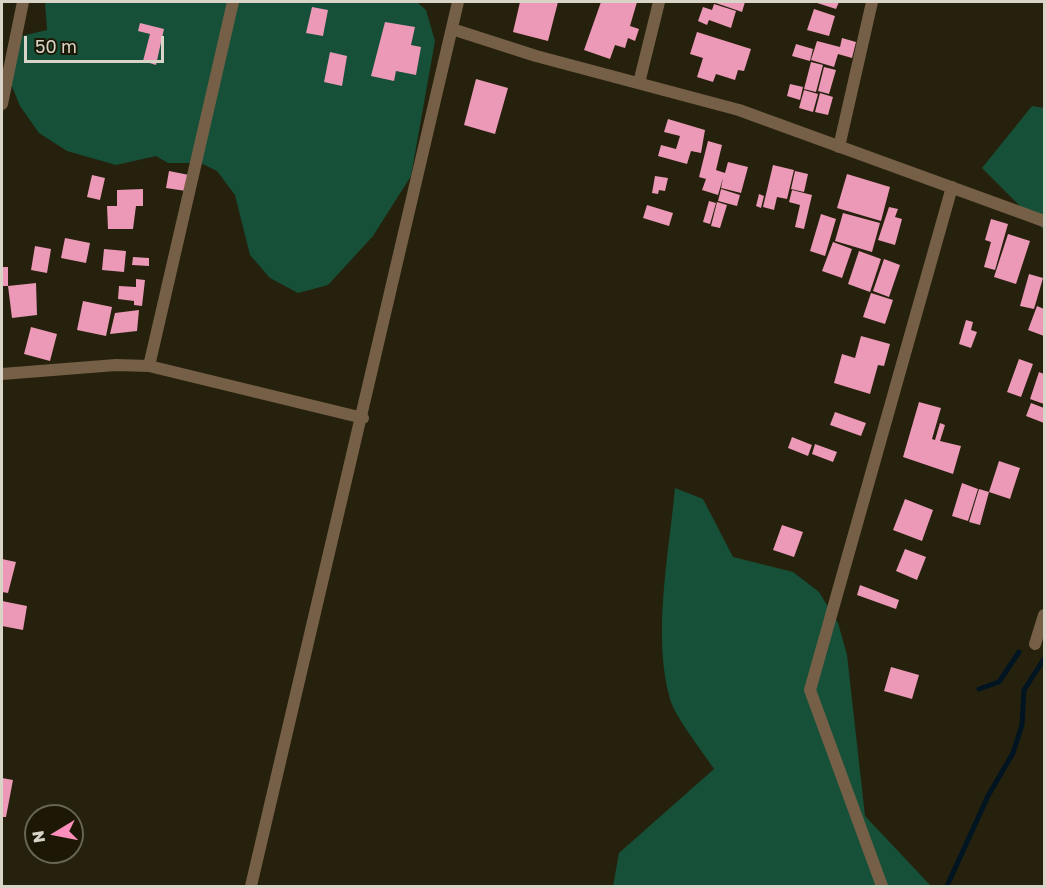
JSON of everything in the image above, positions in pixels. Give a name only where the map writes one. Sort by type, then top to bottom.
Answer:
[{"type":"street","points":[[2,104],[23,2]]},
{"type":"street","points":[[149,366],[233,2]]},
{"type":"street","points":[[251,886],[363,418],[458,2]]},
{"type":"street","points":[[639,83],[659,2]]},
{"type":"street","points":[[838,147],[872,2]]},
{"type":"street","points":[[452,29],[536,56],[739,110],[1044,221]]},
{"type":"street","points":[[882,886],[810,690],[952,187]]},
{"type":"street","points":[[2,374],[116,365],[149,366],[363,418]]},
{"type":"street","points":[[1035,644],[1044,615]]},
{"type":"green space","points":[[45,2],[417,2],[426,10],[435,41],[411,176],[373,236],[328,285],[298,293],[270,278],[250,255],[235,195],[217,171],[201,163],[168,163],[156,156],[116,165],[67,151],[39,133],[20,106],[8,77],[18,37],[47,30]]},
{"type":"green space","points":[[1032,106],[1044,108],[1044,230],[982,168]]},
{"type":"green space","points":[[675,488],[703,499],[733,557],[793,572],[819,592],[838,623],[847,655],[865,816],[931,886],[613,886],[619,853],[714,769],[683,725],[673,706],[665,674],[662,622]]},
{"type":"building","points":[[520,2],[558,2],[548,41],[513,32]]},
{"type":"building","points":[[601,2],[637,2],[630,26],[639,29],[635,41],[628,38],[625,48],[615,45],[610,59],[584,50]]},
{"type":"building","points":[[713,2],[745,2],[742,12]]},
{"type":"building","points":[[814,2],[839,2],[836,9]]},
{"type":"building","points":[[714,4],[736,11],[731,28],[709,20],[707,25],[698,21],[703,7],[712,10]]},
{"type":"building","points":[[312,7],[328,10],[323,36],[306,33]]},
{"type":"building","points":[[814,9],[835,16],[829,36],[807,30]]},
{"type":"building","points":[[385,22],[415,27],[411,45],[421,47],[416,75],[396,71],[394,81],[371,76]]},
{"type":"building","points":[[140,23],[164,29],[156,65],[143,61],[150,34],[138,31]]},
{"type":"building","points":[[697,32],[751,49],[744,71],[738,70],[735,80],[716,74],[713,82],[697,77],[703,58],[690,54]]},
{"type":"building","points":[[842,38],[856,42],[852,58],[838,54],[834,67],[811,60],[817,41],[840,47]]},
{"type":"building","points":[[796,44],[813,49],[810,61],[792,56]]},
{"type":"building","points":[[330,52],[347,56],[342,86],[324,82]]},
{"type":"building","points":[[811,62],[823,65],[816,92],[804,89]]},
{"type":"building","points":[[824,67],[836,70],[829,94],[818,91]]},
{"type":"building","points":[[476,79],[508,88],[495,134],[464,125]]},
{"type":"building","points":[[790,84],[803,87],[800,100],[787,96]]},
{"type":"building","points":[[804,90],[818,94],[813,112],[799,108]]},
{"type":"building","points":[[820,93],[833,97],[828,115],[815,112]]},
{"type":"building","points":[[668,119],[705,130],[701,153],[691,151],[687,164],[658,156],[661,145],[676,149],[680,136],[664,132]]},
{"type":"building","points":[[708,141],[722,145],[716,170],[725,173],[728,162],[748,167],[741,193],[721,188],[723,178],[718,195],[702,190],[706,179],[699,177]]},
{"type":"building","points":[[773,165],[794,170],[787,199],[777,197],[774,210],[763,207]]},
{"type":"building","points":[[169,171],[189,175],[186,191],[166,188]]},
{"type":"building","points":[[795,171],[808,174],[804,192],[791,189]]},
{"type":"building","points":[[847,174],[890,187],[881,221],[837,208]]},
{"type":"building","points":[[92,175],[105,178],[100,200],[87,197]]},
{"type":"building","points":[[655,176],[668,178],[665,191],[659,190],[658,194],[652,193]]},
{"type":"building","points":[[143,189],[143,206],[136,206],[133,229],[108,229],[107,206],[117,206],[117,190]]},
{"type":"building","points":[[721,189],[740,195],[737,206],[718,201]]},
{"type":"building","points":[[792,190],[812,195],[804,229],[795,227],[800,205],[789,202]]},
{"type":"building","points":[[759,194],[764,196],[761,208],[756,206]]},
{"type":"building","points":[[709,201],[716,203],[710,224],[703,222]]},
{"type":"building","points":[[717,202],[727,205],[720,228],[711,226]]},
{"type":"building","points":[[647,205],[673,213],[669,226],[643,218]]},
{"type":"building","points":[[889,207],[898,209],[895,217],[902,219],[895,245],[878,240]]},
{"type":"building","points":[[843,213],[880,223],[872,252],[835,241]]},
{"type":"building","points":[[821,214],[836,219],[825,256],[810,251]]},
{"type":"building","points":[[991,219],[1008,224],[995,270],[984,267],[991,242],[985,240]]},
{"type":"building","points":[[1008,234],[1030,241],[1016,284],[994,277]]},
{"type":"building","points":[[65,238],[90,243],[86,263],[61,258]]},
{"type":"building","points":[[833,242],[852,249],[842,278],[822,271]]},
{"type":"building","points":[[35,246],[51,249],[47,273],[31,270]]},
{"type":"building","points":[[104,249],[126,251],[124,272],[102,270]]},
{"type":"building","points":[[859,251],[881,259],[870,292],[848,284]]},
{"type":"building","points":[[133,257],[149,258],[149,266],[132,265]]},
{"type":"building","points":[[884,259],[900,265],[889,297],[873,291]]},
{"type":"building","points":[[2,267],[8,267],[8,286],[2,286]]},
{"type":"building","points":[[1029,274],[1043,278],[1034,309],[1020,306]]},
{"type":"building","points":[[136,279],[145,280],[142,306],[134,305],[134,301],[118,299],[119,286],[136,287]]},
{"type":"building","points":[[36,283],[37,315],[12,318],[8,286]]},
{"type":"building","points":[[871,293],[893,300],[885,324],[863,317]]},
{"type":"building","points":[[83,301],[112,307],[106,336],[77,330]]},
{"type":"building","points":[[1037,306],[1044,309],[1044,336],[1028,330]]},
{"type":"building","points":[[139,310],[137,331],[110,334],[115,313]]},
{"type":"building","points":[[966,320],[973,322],[971,330],[977,332],[971,348],[959,344]]},
{"type":"building","points":[[31,327],[57,334],[50,361],[24,354]]},
{"type":"building","points":[[861,336],[890,344],[884,366],[878,365],[870,394],[834,383],[842,354],[855,358]]},
{"type":"building","points":[[1019,359],[1033,364],[1021,397],[1007,392]]},
{"type":"building","points":[[1039,372],[1044,374],[1044,404],[1030,399]]},
{"type":"building","points":[[919,402],[941,408],[932,439],[935,440],[940,423],[945,425],[940,441],[961,446],[953,474],[903,457]]},
{"type":"building","points":[[1031,403],[1044,408],[1044,423],[1026,416]]},
{"type":"building","points":[[835,412],[866,423],[861,436],[830,425]]},
{"type":"building","points":[[792,437],[812,445],[808,456],[788,448]]},
{"type":"building","points":[[815,444],[837,452],[833,462],[812,454]]},
{"type":"building","points":[[999,461],[1020,468],[1010,499],[989,492]]},
{"type":"building","points":[[962,483],[978,489],[968,521],[952,516]]},
{"type":"building","points":[[979,489],[989,492],[980,525],[969,522]]},
{"type":"building","points":[[905,499],[933,510],[922,541],[893,530]]},
{"type":"building","points":[[782,525],[803,532],[794,557],[773,550]]},
{"type":"building","points":[[905,549],[926,557],[917,580],[896,571]]},
{"type":"building","points":[[2,559],[16,562],[8,593],[2,592]]},
{"type":"building","points":[[860,585],[899,600],[896,609],[857,595]]},
{"type":"building","points":[[2,601],[27,606],[23,630],[2,626]]},
{"type":"building","points":[[891,667],[919,675],[912,699],[884,691]]},
{"type":"building","points":[[2,778],[13,780],[6,817],[2,817]]},
{"type":"waterway","points":[[979,689],[999,682],[1019,652]]},
{"type":"waterway","points":[[947,886],[988,796],[1013,753],[1022,725],[1024,690],[1044,659]]}]
